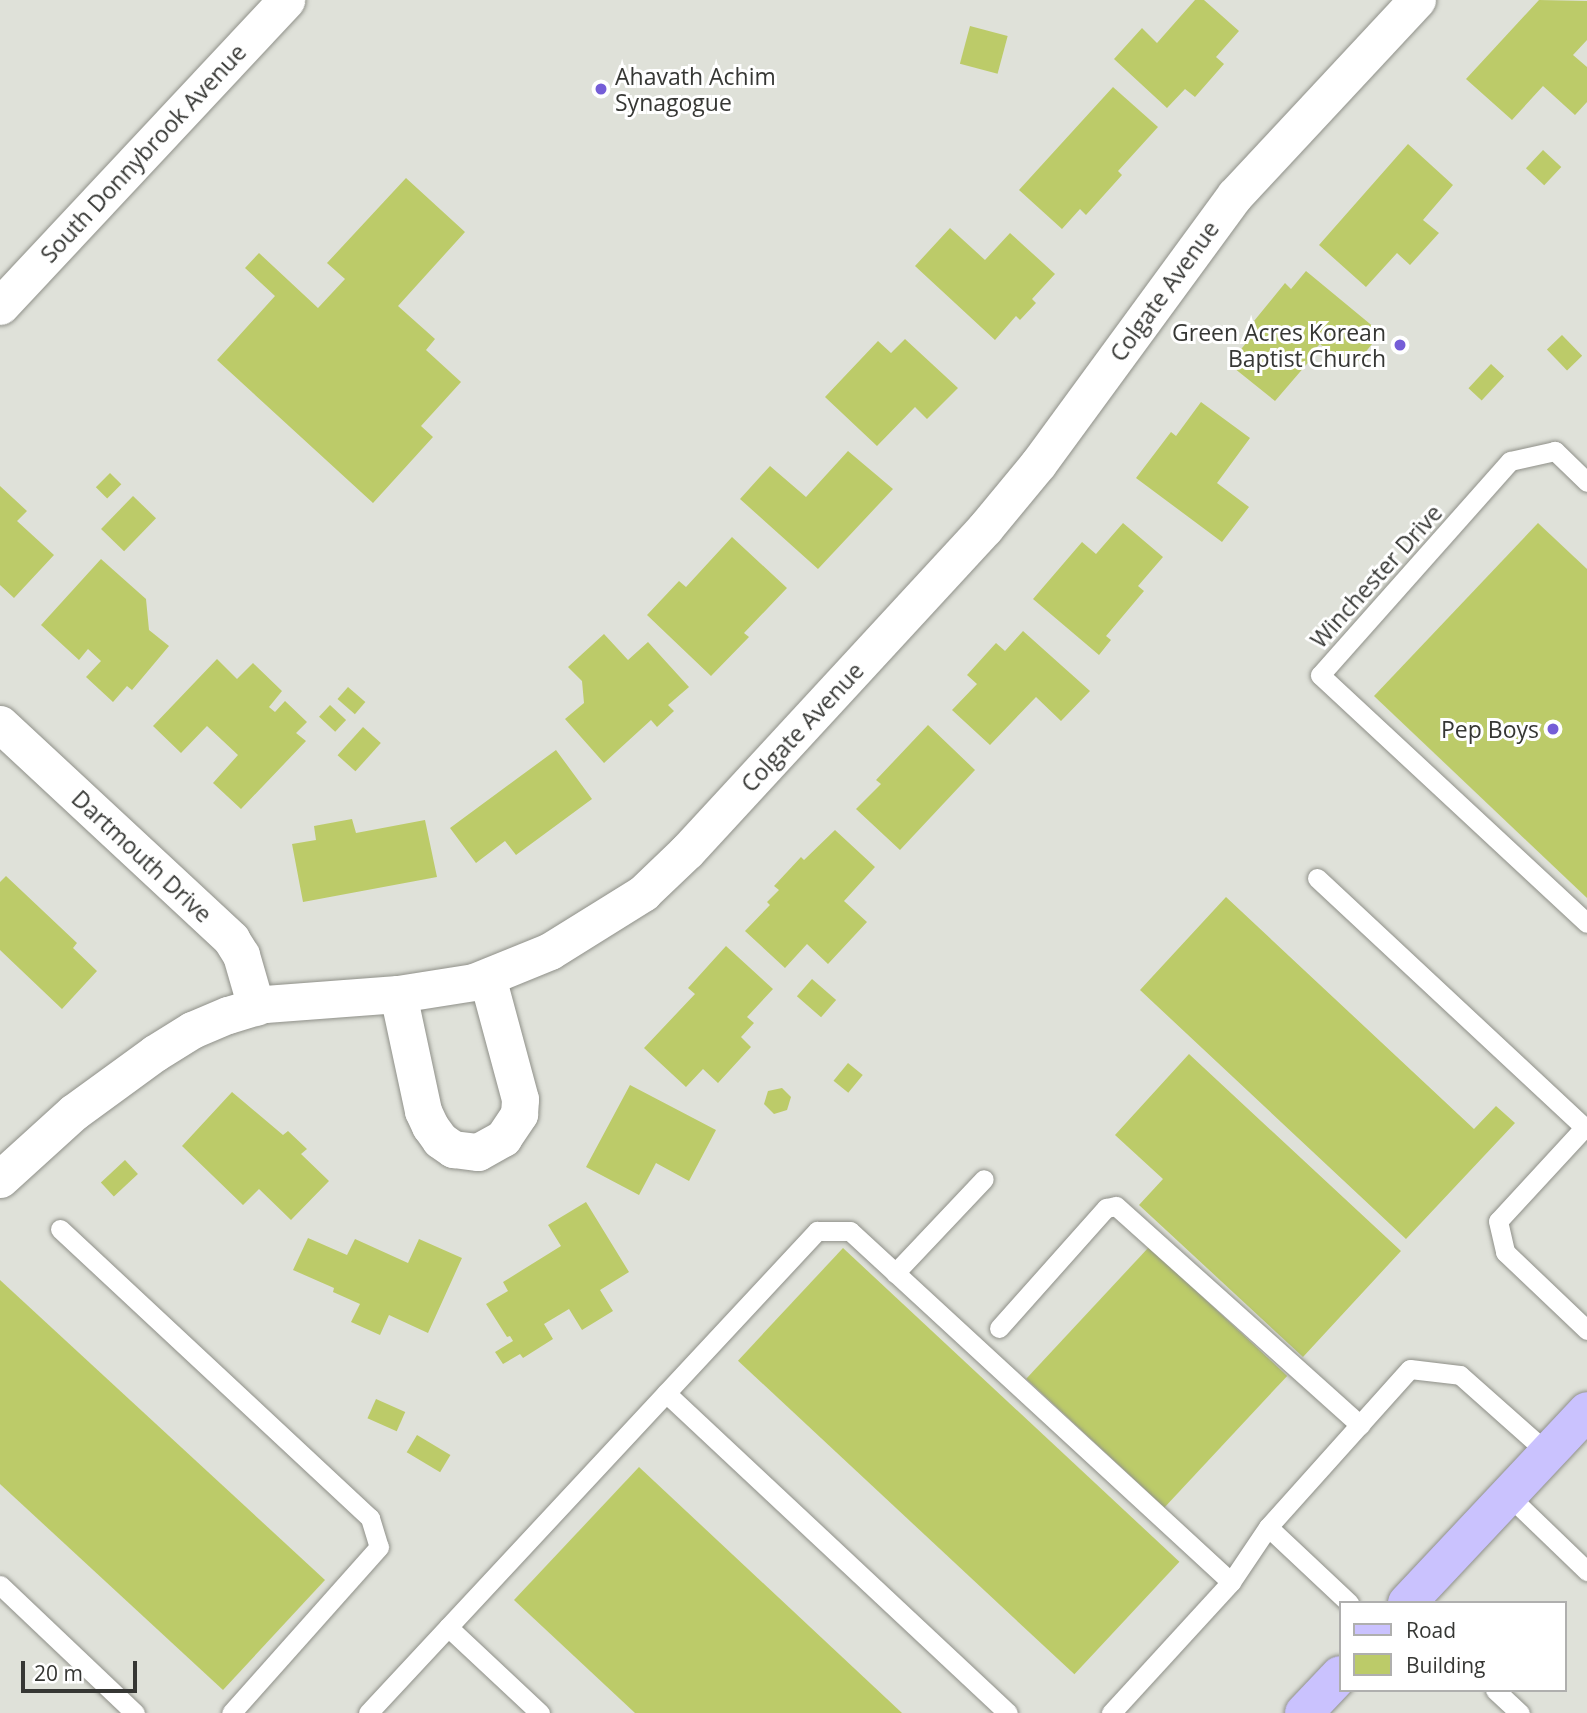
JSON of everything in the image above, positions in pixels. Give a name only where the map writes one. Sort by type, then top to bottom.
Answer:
[{"type":"main road","points":[[1410,1601],[1587,1411]]},
{"type":"main road","points":[[1304,1713],[1338,1677]]},
{"type":"street","name":"South Donnybrook Avenue","points":[[0,306],[286,0]]},
{"type":"street","name":"Colgate Avenue","points":[[0,1180],[74,1112],[155,1053],[192,1030],[256,1007],[441,989],[487,977],[550,951],[643,893],[687,851],[985,528],[1038,464],[1235,195],[1417,0]]},
{"type":"street","name":"Dartmouth Drive","points":[[0,724],[231,940],[241,955],[256,1007]]},
{"type":"street","points":[[398,994],[423,1111],[430,1126],[440,1140],[453,1149],[478,1152],[503,1138],[519,1114],[520,1099],[487,977]]},
{"type":"lane","name":"Winchester Drive","points":[[1587,482],[1555,451],[1510,461],[1320,676],[1587,923]]},
{"type":"lane","points":[[1317,878],[1585,1129],[1498,1221],[1505,1252],[1587,1330]]},
{"type":"lane","points":[[895,1273],[984,1179]]},
{"type":"lane","points":[[999,1328],[1106,1208],[1116,1206],[1360,1425]]},
{"type":"lane","points":[[60,1229],[370,1518],[379,1547],[231,1713]]},
{"type":"lane","points":[[368,1713],[817,1231],[850,1231],[1231,1582]]},
{"type":"lane","points":[[1111,1713],[1231,1582],[1268,1527],[1410,1369],[1460,1375],[1548,1453]]},
{"type":"lane","points":[[666,1393],[1007,1713]]},
{"type":"lane","points":[[1508,1495],[1587,1571]]},
{"type":"lane","points":[[1268,1527],[1347,1601]]},
{"type":"lane","points":[[2,1590],[135,1713]]},
{"type":"lane","points":[[448,1627],[540,1713]]},
{"type":"lane","points":[[1497,1692],[1520,1713]]},
{"type":"building","points":[[1195,0],[1204,0],[1239,31],[1216,57],[1224,64],[1195,97],[1185,89],[1167,108],[1114,59],[1142,28],[1157,43]]},
{"type":"building","points":[[1539,0],[1587,1],[1587,40],[1573,55],[1587,67],[1587,102],[1575,115],[1543,86],[1512,120],[1466,79]]},
{"type":"building","points":[[970,26],[1008,36],[998,74],[960,64]]},
{"type":"building","points":[[1113,87],[1158,127],[1118,171],[1122,175],[1086,215],[1080,209],[1062,229],[1019,190]]},
{"type":"building","points":[[1408,144],[1453,185],[1423,220],[1439,233],[1410,265],[1397,253],[1366,287],[1319,245]]},
{"type":"building","points":[[1543,150],[1561,167],[1544,185],[1526,168]]},
{"type":"building","points":[[406,178],[465,232],[398,306],[435,339],[426,350],[461,382],[421,426],[433,437],[373,503],[217,360],[275,296],[245,268],[259,253],[318,308],[345,279],[327,263]]},
{"type":"building","points":[[950,228],[985,260],[1010,233],[1055,274],[1032,299],[1036,303],[1020,320],[1016,316],[995,340],[915,266]]},
{"type":"building","points":[[1306,271],[1381,333],[1351,370],[1320,344],[1315,349],[1318,351],[1275,401],[1229,364],[1251,337],[1245,332],[1285,283],[1291,289]]},
{"type":"building","points":[[1562,335],[1582,356],[1567,370],[1547,350]]},
{"type":"building","points":[[905,339],[958,388],[927,419],[915,407],[877,446],[825,397],[878,341],[891,353]]},
{"type":"building","points":[[1491,364],[1504,376],[1482,400],[1468,388]]},
{"type":"building","points":[[1201,402],[1250,438],[1217,483],[1249,507],[1222,542],[1136,478],[1171,432],[1176,436]]},
{"type":"building","points":[[848,451],[893,489],[818,569],[740,499],[770,466],[806,497]]},
{"type":"building","points":[[110,473],[121,484],[107,498],[96,487]]},
{"type":"building","points":[[0,486],[27,511],[17,521],[54,555],[14,598],[0,585]]},
{"type":"building","points":[[133,496],[156,518],[124,551],[101,529]]},
{"type":"building","points":[[1123,523],[1163,557],[1138,586],[1144,591],[1106,636],[1111,640],[1099,655],[1033,599],[1082,542],[1096,554]]},
{"type":"building","points":[[1538,523],[1587,569],[1587,898],[1374,696]]},
{"type":"building","points":[[732,537],[787,588],[744,633],[749,637],[711,676],[647,615],[679,581],[686,587]]},
{"type":"building","points":[[101,559],[146,599],[149,630],[169,646],[132,690],[127,686],[113,702],[86,677],[101,661],[88,649],[79,660],[41,625]]},
{"type":"building","points":[[1023,631],[1090,691],[1061,721],[1036,697],[990,745],[952,710],[977,684],[967,675],[996,643],[1005,651]]},
{"type":"building","points":[[604,634],[628,660],[648,642],[689,687],[668,705],[674,711],[657,727],[651,720],[604,763],[565,719],[584,703],[582,681],[568,667]]},
{"type":"building","points":[[217,659],[237,679],[253,663],[282,691],[269,707],[275,712],[285,701],[307,722],[296,733],[306,741],[241,809],[213,783],[238,755],[207,726],[181,753],[153,726]]},
{"type":"building","points":[[348,687],[365,702],[355,714],[338,699]]},
{"type":"building","points":[[330,705],[346,720],[335,732],[319,717]]},
{"type":"building","points":[[928,725],[975,770],[900,850],[856,809],[881,784],[876,780]]},
{"type":"building","points":[[363,727],[381,743],[355,771],[338,755]]},
{"type":"building","points":[[556,750],[592,799],[516,855],[505,841],[476,863],[450,828]]},
{"type":"building","points":[[352,819],[356,833],[425,820],[437,877],[303,902],[292,844],[316,840],[314,826]]},
{"type":"building","points":[[835,830],[875,867],[844,901],[867,922],[828,964],[807,944],[785,968],[745,931],[770,905],[767,902],[779,890],[774,886],[801,857],[804,860]]},
{"type":"building","points":[[6,876],[77,943],[73,948],[97,971],[62,1009],[0,950],[0,882]]},
{"type":"building","points":[[1226,897],[1474,1129],[1496,1106],[1515,1123],[1406,1239],[1140,990]]},
{"type":"building","points":[[726,946],[773,989],[747,1017],[754,1023],[741,1037],[751,1047],[718,1083],[703,1069],[686,1087],[644,1048],[695,994],[688,988]]},
{"type":"building","points":[[812,979],[836,1000],[821,1017],[797,996]]},
{"type":"building","points":[[1189,1054],[1401,1251],[1303,1357],[1139,1205],[1163,1179],[1115,1135]]},
{"type":"building","points":[[848,1063],[863,1075],[848,1093],[834,1081]]},
{"type":"building","points":[[630,1085],[716,1130],[689,1181],[656,1163],[639,1195],[586,1167]]},
{"type":"building","points":[[782,1088],[791,1097],[787,1110],[774,1114],[764,1104],[768,1091]]},
{"type":"building","points":[[232,1092],[283,1135],[288,1131],[307,1149],[301,1154],[329,1181],[291,1220],[259,1189],[243,1205],[182,1146]]},
{"type":"building","points":[[125,1160],[138,1174],[114,1196],[101,1183]]},
{"type":"building","points":[[586,1202],[629,1272],[600,1290],[613,1311],[582,1330],[569,1309],[544,1324],[553,1339],[523,1358],[520,1354],[503,1364],[495,1352],[513,1341],[510,1336],[507,1337],[486,1304],[508,1291],[503,1282],[561,1246],[548,1225]]},
{"type":"building","points":[[308,1238],[347,1255],[355,1239],[408,1263],[419,1239],[462,1258],[428,1333],[389,1315],[380,1335],[351,1322],[360,1304],[333,1292],[334,1288],[293,1270]]},
{"type":"building","points":[[1149,1247],[1287,1376],[1164,1508],[1026,1379]]},
{"type":"building","points":[[843,1248],[1179,1562],[1074,1674],[738,1361]]},
{"type":"building","points":[[0,1280],[325,1580],[223,1690],[0,1484]]},
{"type":"building","points":[[376,1399],[405,1412],[397,1431],[367,1418]]},
{"type":"building","points":[[417,1435],[450,1455],[440,1472],[407,1452]]},
{"type":"building","points":[[639,1467],[902,1713],[635,1713],[514,1600]]},
{"type":"place","name":"Ahavath Achim Synagogue","points":[[601,89]]},
{"type":"place","name":"Green Acres Korean Baptist Church","points":[[1400,345]]},
{"type":"place","name":"Pep Boys","points":[[1553,729]]}]
